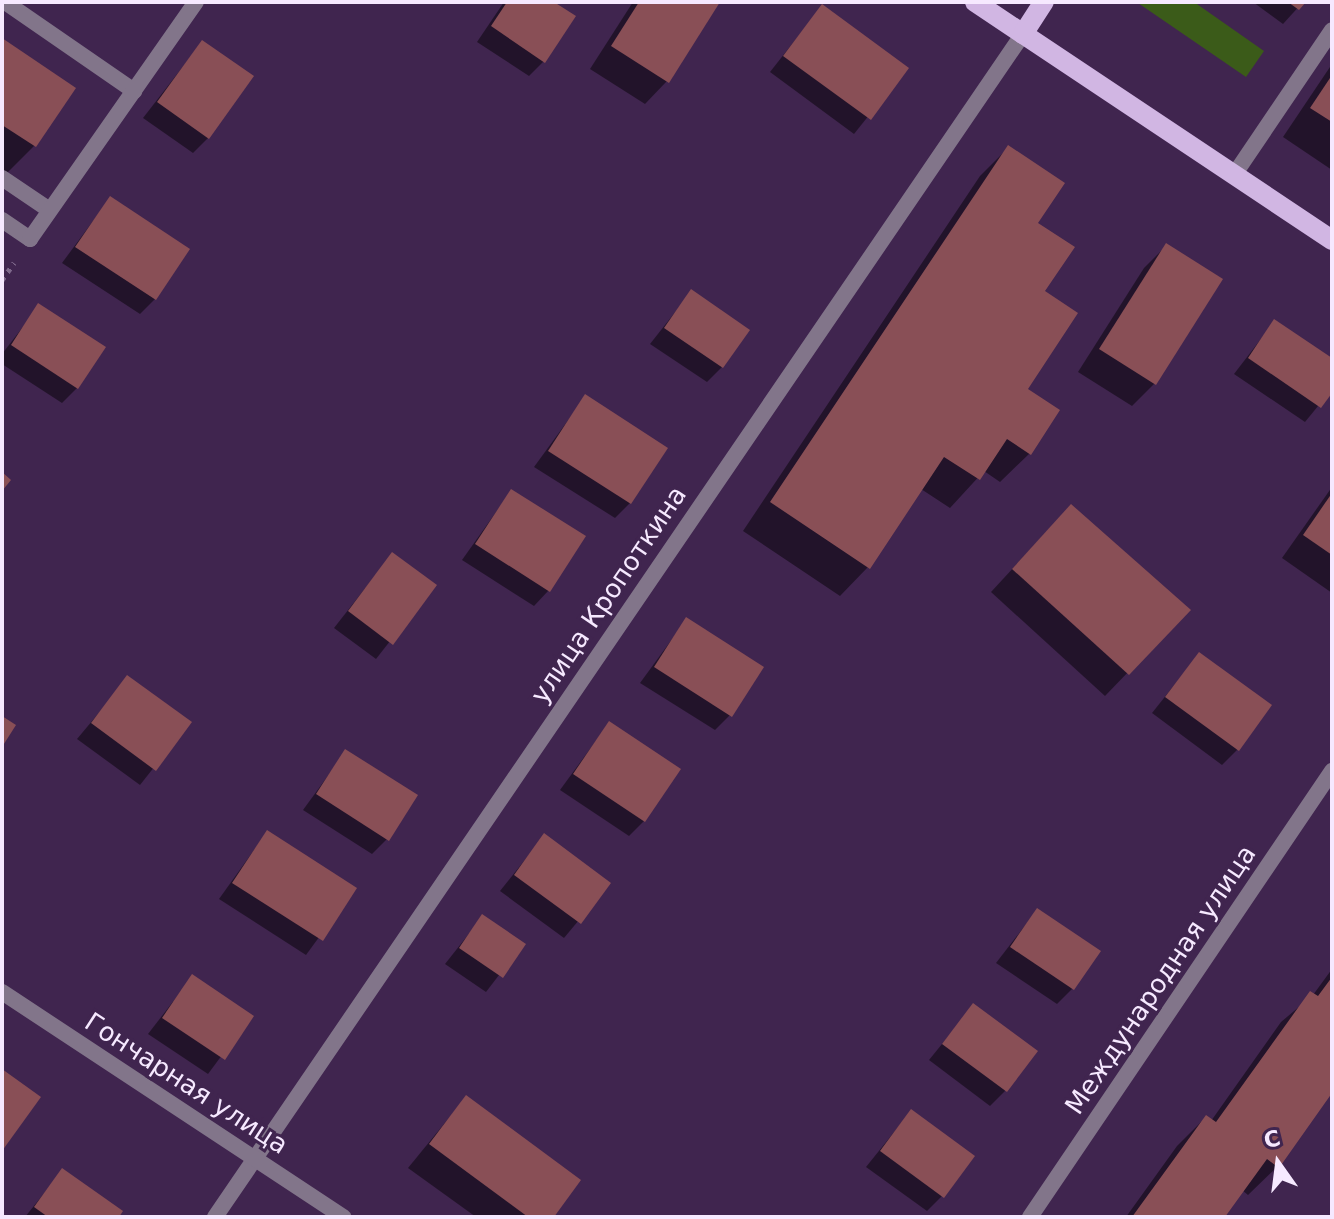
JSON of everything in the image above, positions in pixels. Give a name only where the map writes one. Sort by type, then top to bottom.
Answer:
[{"type":"main road","points":[[975,2],[1332,240]]},
{"type":"main road","name":"улица Кропоткина","points":[[1023,34],[1044,2]]},
{"type":"street","points":[[5,2],[134,91]]},
{"type":"street","points":[[2,220],[30,239],[48,209],[196,2]]},
{"type":"street","points":[[1234,175],[1332,30]]},
{"type":"street","name":"улица Кропоткина","points":[[215,1217],[1023,34]]},
{"type":"street","points":[[2,178],[48,209]]},
{"type":"street","name":"Международная улица","points":[[1030,1217],[1332,771]]},
{"type":"street","name":"Гончарная улица","points":[[2,992],[343,1217]]},
{"type":"green space","points":[[1194,2],[1264,51],[1246,77],[1138,3]]},
{"type":"building","points":[[507,2],[554,2],[576,16],[545,63],[491,26]]},
{"type":"building","points":[[639,2],[720,2],[669,83],[611,46]]},
{"type":"building","points":[[1288,2],[1306,2],[1299,10]]},
{"type":"building","points":[[822,4],[909,68],[871,120],[783,56]]},
{"type":"building","points":[[2,38],[76,88],[36,147],[2,125]]},
{"type":"building","points":[[202,40],[254,76],[209,139],[157,102]]},
{"type":"building","points":[[1332,75],[1332,122],[1310,108]]},
{"type":"building","points":[[1008,145],[1065,183],[1038,223],[1075,247],[1045,291],[1078,313],[1028,389],[1060,410],[1031,455],[1007,439],[980,480],[944,457],[870,569],[770,502]]},
{"type":"building","points":[[110,196],[190,249],[156,300],[75,247]]},
{"type":"building","points":[[1166,243],[1223,279],[1156,385],[1099,349]]},
{"type":"building","points":[[691,289],[750,330],[723,368],[664,328]]},
{"type":"building","points":[[38,303],[106,347],[78,389],[11,345]]},
{"type":"building","points":[[1274,319],[1332,358],[1332,393],[1321,408],[1248,358]]},
{"type":"building","points":[[585,394],[668,448],[631,504],[548,451]]},
{"type":"building","points":[[2,472],[11,480],[2,491]]},
{"type":"building","points":[[511,489],[586,536],[550,592],[475,544]]},
{"type":"building","points":[[1332,493],[1332,555],[1303,535]]},
{"type":"building","points":[[1071,504],[1191,610],[1129,675],[1012,569]]},
{"type":"building","points":[[392,552],[437,585],[393,645],[348,611]]},
{"type":"building","points":[[686,617],[764,667],[732,717],[654,667]]},
{"type":"building","points":[[1199,652],[1272,705],[1239,751],[1165,697]]},
{"type":"building","points":[[127,675],[192,722],[156,771],[91,723]]},
{"type":"building","points":[[2,716],[16,725],[2,747]]},
{"type":"building","points":[[609,721],[681,769],[645,822],[573,774]]},
{"type":"building","points":[[345,749],[418,795],[389,841],[316,794]]},
{"type":"building","points":[[267,830],[357,888],[323,941],[232,883]]},
{"type":"building","points":[[544,833],[611,883],[581,924],[514,875]]},
{"type":"building","points":[[1037,908],[1101,951],[1074,990],[1010,947]]},
{"type":"building","points":[[482,914],[526,944],[503,978],[459,948]]},
{"type":"building","points":[[192,974],[254,1016],[225,1060],[162,1018]]},
{"type":"building","points":[[1332,977],[1332,1093],[1279,1168],[1267,1159],[1225,1217],[1132,1217],[1206,1115],[1216,1122],[1310,991],[1318,996]]},
{"type":"building","points":[[973,1003],[1038,1051],[1007,1092],[942,1044]]},
{"type":"building","points":[[2,1069],[41,1097],[2,1151]]},
{"type":"building","points":[[466,1095],[581,1180],[554,1217],[528,1217],[429,1144]]},
{"type":"building","points":[[911,1109],[975,1156],[944,1198],[880,1151]]},
{"type":"building","points":[[62,1168],[123,1211],[119,1217],[48,1217],[34,1207]]}]
